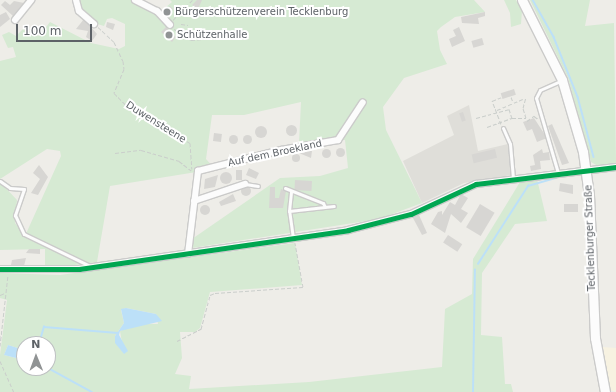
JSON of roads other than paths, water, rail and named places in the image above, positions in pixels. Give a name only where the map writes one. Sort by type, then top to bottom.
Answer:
[{"type":"main road","name":"Tecklenburger Straße","points":[[522,0],[562,80],[586,170],[593,312],[605,392]]},
{"type":"street","points":[[15,20],[31,0]]},
{"type":"street","points":[[76,0],[79,11],[94,24]]},
{"type":"street","points":[[135,0],[157,11],[170,25]]},
{"type":"street","name":"Auf dem Broekland","points":[[188,254],[194,202],[200,170],[338,140],[363,102]]},
{"type":"street","points":[[0,269],[92,267],[188,254],[378,224],[423,209],[466,187],[513,178],[558,172],[616,167]]},
{"type":"street","points":[[194,202],[245,184]]},
{"type":"lane","points":[[558,172],[536,98],[540,90],[562,80]]},
{"type":"lane","points":[[503,128],[510,144],[513,178]]},
{"type":"lane","points":[[0,181],[12,189],[24,189],[15,215],[24,234],[92,267]]},
{"type":"lane","points":[[245,184],[258,186]]},
{"type":"lane","points":[[285,188],[323,203],[325,208]]},
{"type":"lane","points":[[291,191],[289,211],[293,238]]},
{"type":"lane","points":[[289,211],[334,206]]},
{"type":"water","points":[[126,308],[156,314],[162,321],[120,331],[119,335],[128,351],[124,354],[115,343],[115,336],[124,323],[121,309]]},
{"type":"water","points":[[8,345],[16,348],[16,358],[4,355]]},
{"type":"waterway","points":[[533,0],[554,37],[578,97],[594,157]]},
{"type":"waterway","points":[[478,264],[528,186],[556,178]]},
{"type":"waterway","points":[[473,392],[475,270]]},
{"type":"waterway","points":[[41,336],[44,327],[118,333]]},
{"type":"waterway","points":[[56,372],[92,392]]},
{"type":"place","name":"Bürgerschützenverein Tecklenburg","points":[[167,12]]},
{"type":"place","name":"Schützenhalle","points":[[169,35]]}]
